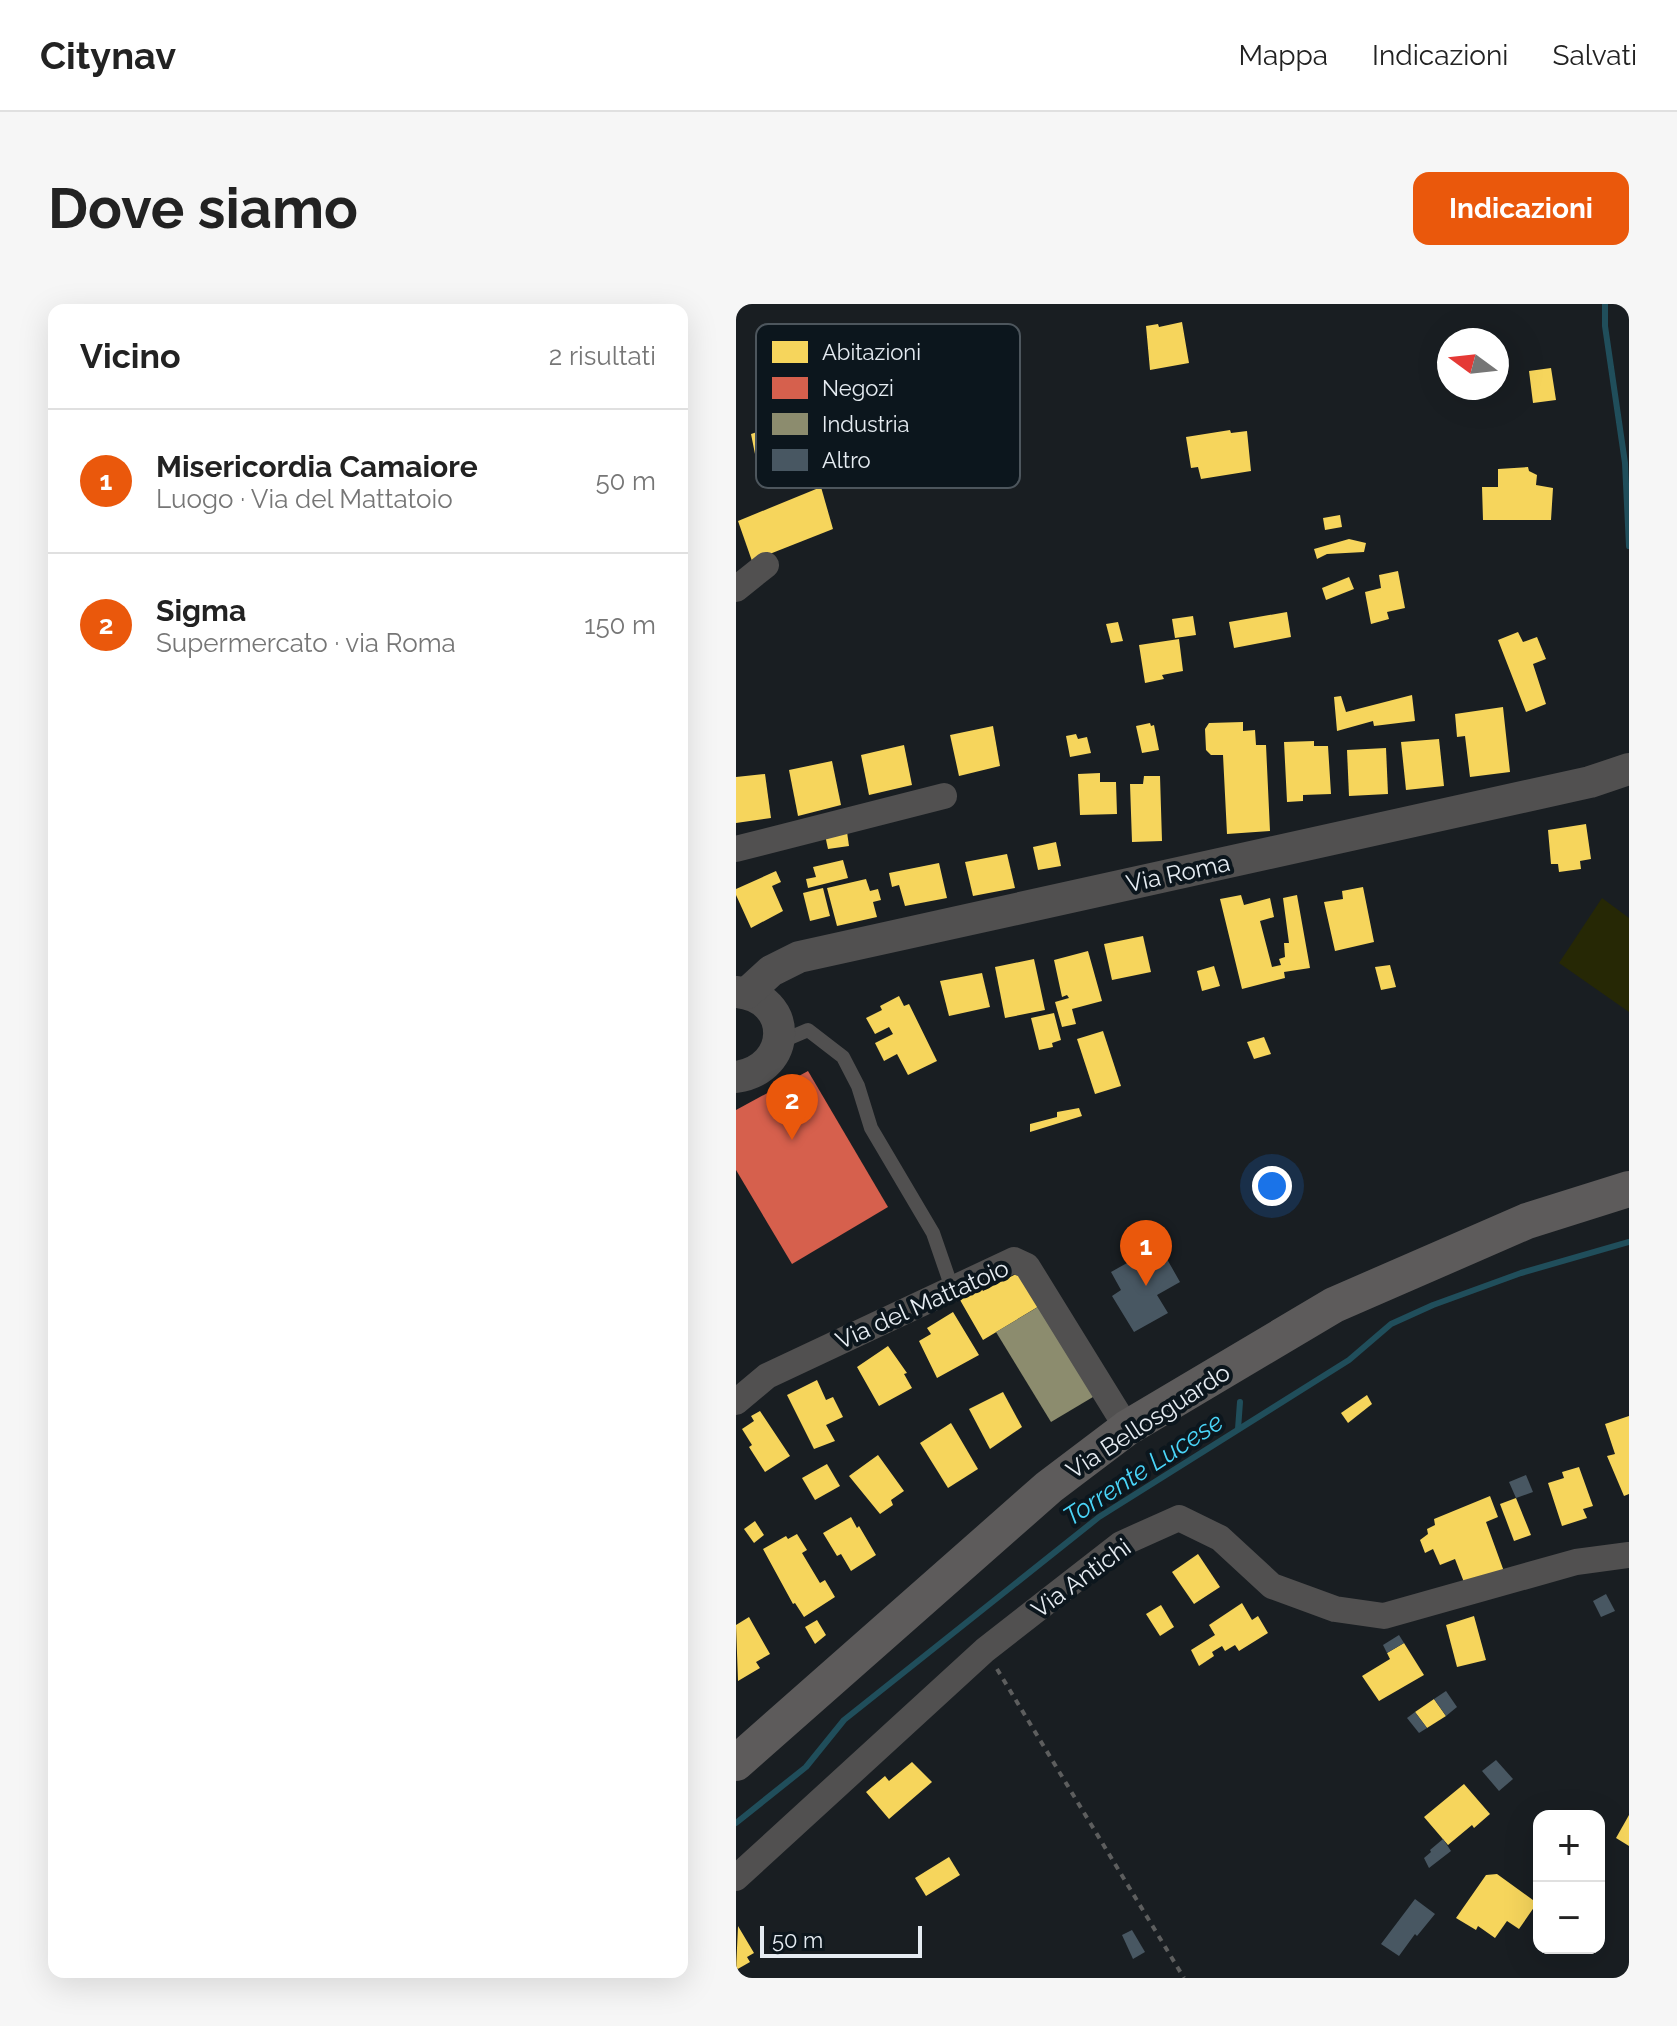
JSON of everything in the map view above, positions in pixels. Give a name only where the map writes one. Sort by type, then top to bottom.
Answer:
[{"type":"main road","name":"Via Bellosguardo","points":[[736,1763],[1049,1487],[1127,1428],[1334,1305],[1527,1221],[1629,1189]]},
{"type":"street","points":[[736,589],[766,565]]},
{"type":"street","name":"Via Roma","points":[[750,997],[771,971],[799,957],[1574,785],[1629,769]]},
{"type":"street","points":[[736,849],[944,796]]},
{"type":"street","points":[[736,1077],[751,1075],[764,1068],[773,1057],[778,1043],[779,1029],[775,1016],[750,997]]},
{"type":"street","name":"Via del Mattatoio","points":[[736,1402],[767,1376],[1014,1260],[1027,1266],[1127,1428]]},
{"type":"street","name":"Via Antichi","points":[[736,1878],[985,1650],[1121,1544],[1179,1518],[1220,1538],[1272,1586],[1335,1609],[1384,1616],[1576,1562],[1629,1555]]},
{"type":"lane","points":[[778,1043],[808,1030],[843,1057],[858,1086],[871,1128],[933,1233],[952,1288]]},
{"type":"path","points":[[985,1650],[1184,1978]]},
{"type":"green space","points":[[1602,898],[1629,918],[1629,1012],[1559,963]]},
{"type":"building: Abitazioni","points":[[1182,322],[1189,363],[1150,370],[1146,326],[1158,324],[1159,327]]},
{"type":"building: Abitazioni","points":[[1551,368],[1556,400],[1533,403],[1529,371]]},
{"type":"building: Abitazioni","points":[[1230,430],[1231,433],[1247,431],[1251,471],[1201,479],[1198,467],[1191,468],[1186,437]]},
{"type":"building: Abitazioni","points":[[756,432],[756,459],[751,434]]},
{"type":"building: Abitazioni","points":[[1528,467],[1537,475],[1536,485],[1553,488],[1551,520],[1483,520],[1482,487],[1498,487],[1498,469]]},
{"type":"building: Abitazioni","points":[[821,488],[833,529],[752,561],[738,521]]},
{"type":"building: Abitazioni","points":[[1340,515],[1342,527],[1325,530],[1323,518]]},
{"type":"building: Abitazioni","points":[[1349,539],[1366,543],[1364,552],[1327,554],[1317,559],[1314,549]]},
{"type":"building: Abitazioni","points":[[1398,571],[1405,608],[1387,612],[1389,619],[1371,624],[1365,592],[1381,588],[1379,575]]},
{"type":"building: Abitazioni","points":[[1349,577],[1354,589],[1326,600],[1322,588]]},
{"type":"building: Abitazioni","points":[[1287,612],[1291,637],[1234,648],[1229,622]]},
{"type":"building: Abitazioni","points":[[1193,616],[1196,635],[1175,638],[1172,619]]},
{"type":"building: Abitazioni","points":[[1118,622],[1123,641],[1111,643],[1106,624]]},
{"type":"building: Abitazioni","points":[[1518,632],[1523,642],[1537,637],[1546,659],[1533,664],[1546,704],[1526,712],[1498,640]]},
{"type":"building: Abitazioni","points":[[1179,639],[1183,671],[1162,675],[1164,679],[1145,683],[1139,645]]},
{"type":"building: Abitazioni","points":[[1412,695],[1415,721],[1374,726],[1373,721],[1337,731],[1334,697],[1341,696],[1346,712]]},
{"type":"building: Abitazioni","points":[[1503,707],[1510,772],[1470,777],[1465,736],[1457,737],[1455,714]]},
{"type":"building: Abitazioni","points":[[1243,722],[1243,731],[1255,730],[1256,745],[1266,745],[1270,831],[1227,834],[1223,755],[1211,755],[1206,750],[1205,729],[1209,723]]},
{"type":"building: Abitazioni","points":[[1154,725],[1159,750],[1142,753],[1136,726]]},
{"type":"building: Abitazioni","points":[[993,726],[1000,766],[959,776],[950,735]]},
{"type":"building: Abitazioni","points":[[1076,734],[1078,739],[1087,737],[1091,753],[1070,757],[1066,736]]},
{"type":"building: Abitazioni","points":[[1439,739],[1444,786],[1406,790],[1401,742]]},
{"type":"building: Abitazioni","points":[[1314,741],[1314,746],[1328,746],[1331,794],[1303,795],[1303,801],[1287,802],[1284,742]]},
{"type":"building: Abitazioni","points":[[904,745],[912,785],[869,795],[861,755]]},
{"type":"building: Abitazioni","points":[[1386,748],[1388,794],[1349,796],[1347,750]]},
{"type":"building: Abitazioni","points":[[832,761],[841,805],[798,816],[789,770]]},
{"type":"building: Abitazioni","points":[[1100,773],[1100,782],[1116,782],[1117,814],[1080,815],[1078,774]]},
{"type":"building: Abitazioni","points":[[765,774],[771,818],[736,823],[736,777]]},
{"type":"building: Abitazioni","points":[[1144,776],[1160,776],[1162,841],[1132,842],[1130,784],[1143,784]]},
{"type":"building: Abitazioni","points":[[1586,824],[1591,859],[1580,861],[1581,869],[1559,872],[1558,864],[1551,864],[1548,830]]},
{"type":"building: Abitazioni","points":[[847,832],[849,846],[828,849],[825,835]]},
{"type":"building: Abitazioni","points":[[1056,842],[1061,866],[1038,870],[1033,847]]},
{"type":"building: Abitazioni","points":[[1007,854],[1015,888],[973,896],[965,862]]},
{"type":"building: Abitazioni","points":[[843,860],[848,878],[808,888],[806,879],[816,877],[813,867]]},
{"type":"building: Abitazioni","points":[[939,863],[947,898],[905,906],[899,885],[892,887],[889,873]]},
{"type":"building: Abitazioni","points":[[776,871],[781,882],[772,886],[783,911],[751,928],[736,889]]},
{"type":"building: Abitazioni","points":[[866,879],[870,891],[878,889],[881,900],[873,902],[877,917],[837,926],[827,888]]},
{"type":"building: Abitazioni","points":[[1363,887],[1374,942],[1335,951],[1324,902],[1343,899],[1342,891]]},
{"type":"building: Abitazioni","points":[[823,888],[830,916],[810,921],[803,893]]},
{"type":"building: Abitazioni","points":[[1241,895],[1244,905],[1270,898],[1274,917],[1260,921],[1272,967],[1281,965],[1279,959],[1285,957],[1284,943],[1289,943],[1283,898],[1297,895],[1310,968],[1284,972],[1285,978],[1242,989],[1220,899]]},
{"type":"building: Abitazioni","points":[[1143,936],[1151,972],[1112,980],[1104,944]]},
{"type":"building: Abitazioni","points":[[1088,951],[1102,1001],[1072,1009],[1076,1024],[1062,1027],[1055,1002],[1069,998],[1067,995],[1062,997],[1054,960]]},
{"type":"building: Abitazioni","points":[[1034,959],[1045,1010],[1005,1018],[995,967]]},
{"type":"building: Abitazioni","points":[[1390,965],[1396,987],[1381,990],[1375,967]]},
{"type":"building: Abitazioni","points":[[1214,966],[1220,986],[1202,991],[1197,971]]},
{"type":"building: Abitazioni","points":[[982,973],[990,1007],[949,1016],[940,981]]},
{"type":"building: Abitazioni","points":[[899,996],[904,1006],[909,1004],[937,1061],[908,1075],[897,1054],[884,1061],[875,1043],[893,1034],[889,1027],[875,1034],[866,1018]]},
{"type":"building: Abitazioni","points":[[1054,1013],[1061,1040],[1052,1043],[1053,1047],[1039,1050],[1031,1018]]},
{"type":"building: Abitazioni","points":[[1103,1031],[1121,1086],[1095,1094],[1077,1039]]},
{"type":"building: Abitazioni","points":[[1264,1037],[1271,1054],[1254,1059],[1247,1042]]},
{"type":"building: Abitazioni","points":[[1079,1108],[1082,1116],[1030,1132],[1030,1124],[1057,1117],[1057,1112]]},
{"type":"building: Abitazioni","points":[[1020,1272],[1041,1305],[983,1340],[956,1293],[977,1282],[983,1291]]},
{"type":"building: Abitazioni","points":[[953,1312],[979,1355],[937,1378],[919,1341],[931,1334],[927,1328]]},
{"type":"building: Abitazioni","points":[[888,1346],[907,1373],[904,1374],[912,1388],[879,1406],[857,1367]]},
{"type":"building: Abitazioni","points":[[817,1380],[826,1400],[833,1397],[843,1417],[826,1425],[835,1441],[814,1449],[787,1395]]},
{"type":"building: Abitazioni","points":[[1003,1392],[1022,1427],[990,1449],[969,1409]]},
{"type":"building: Abitazioni","points":[[1367,1395],[1372,1404],[1348,1423],[1341,1413]]},
{"type":"building: Abitazioni","points":[[760,1411],[790,1456],[765,1472],[742,1429],[754,1421],[751,1416]]},
{"type":"building: Abitazioni","points":[[1629,1416],[1629,1494],[1624,1496],[1607,1456],[1615,1454],[1605,1424]]},
{"type":"building: Abitazioni","points":[[951,1423],[978,1469],[948,1488],[920,1443]]},
{"type":"building: Abitazioni","points":[[878,1455],[904,1491],[891,1500],[893,1505],[880,1514],[849,1476]]},
{"type":"building: Abitazioni","points":[[827,1464],[840,1486],[815,1500],[802,1478]]},
{"type":"building: Abitazioni","points":[[1579,1467],[1593,1506],[1583,1509],[1587,1518],[1562,1526],[1548,1483],[1564,1478],[1562,1472]]},
{"type":"building: Abitazioni","points":[[1490,1496],[1498,1517],[1486,1522],[1506,1577],[1467,1590],[1455,1559],[1440,1565],[1433,1549],[1425,1553],[1420,1540],[1428,1534],[1427,1529],[1435,1525],[1434,1519]]},
{"type":"building: Abitazioni","points":[[1516,1498],[1531,1535],[1514,1541],[1500,1504]]},
{"type":"building: Abitazioni","points":[[851,1517],[876,1555],[851,1571],[823,1533]]},
{"type":"building: Abitazioni","points":[[755,1521],[764,1535],[754,1543],[744,1529]]},
{"type":"building: Abitazioni","points":[[797,1534],[807,1550],[802,1553],[820,1583],[825,1580],[835,1597],[804,1617],[793,1604],[763,1549],[786,1536],[788,1539]]},
{"type":"building: Abitazioni","points":[[1198,1554],[1220,1587],[1194,1604],[1172,1572]]},
{"type":"building: Abitazioni","points":[[1242,1603],[1252,1620],[1258,1616],[1268,1633],[1239,1651],[1235,1645],[1225,1651],[1222,1646],[1199,1666],[1191,1650],[1215,1635],[1209,1625]]},
{"type":"building: Abitazioni","points":[[1161,1605],[1174,1627],[1160,1636],[1146,1614]]},
{"type":"building: Abitazioni","points":[[1474,1616],[1486,1660],[1457,1667],[1446,1625]]},
{"type":"building: Abitazioni","points":[[749,1617],[770,1654],[756,1662],[760,1668],[738,1681],[736,1625]]},
{"type":"building: Abitazioni","points":[[817,1620],[826,1635],[815,1644],[805,1627]]},
{"type":"building: Abitazioni","points":[[1404,1643],[1424,1675],[1379,1701],[1362,1676],[1390,1659],[1387,1653]]},
{"type":"building: Abitazioni","points":[[1434,1699],[1446,1716],[1427,1728],[1415,1712]]},
{"type":"building: Abitazioni","points":[[912,1762],[932,1782],[889,1819],[866,1792],[885,1776],[889,1781]]},
{"type":"building: Abitazioni","points":[[1464,1784],[1490,1814],[1448,1845],[1424,1817]]},
{"type":"building: Abitazioni","points":[[1629,1815],[1629,1846],[1616,1838]]},
{"type":"building: Abitazioni","points":[[949,1857],[960,1875],[926,1896],[915,1878]]},
{"type":"building: Abitazioni","points":[[1497,1874],[1533,1900],[1533,1909],[1519,1929],[1507,1921],[1495,1938],[1478,1926],[1476,1930],[1456,1918],[1486,1875]]},
{"type":"building: Abitazioni","points":[[738,1926],[754,1953],[747,1957],[750,1962],[736,1970]]},
{"type":"building: Negozi","points":[[808,1071],[888,1207],[792,1264],[736,1170],[736,1110]]},
{"type":"building: Industria","points":[[1043,1304],[1098,1394],[1051,1422],[996,1332]]},
{"type":"building: Altro","points":[[1159,1245],[1180,1282],[1157,1295],[1168,1313],[1134,1332],[1112,1296],[1121,1290],[1111,1272]]},
{"type":"building: Altro","points":[[1526,1475],[1533,1492],[1516,1498],[1509,1482]]},
{"type":"building: Altro","points":[[1606,1594],[1615,1611],[1601,1617],[1593,1601]]},
{"type":"building: Altro","points":[[1399,1635],[1404,1643],[1387,1653],[1383,1645]]},
{"type":"building: Altro","points":[[1446,1691],[1457,1707],[1446,1716],[1434,1699]]},
{"type":"building: Altro","points":[[1415,1712],[1427,1728],[1419,1733],[1407,1718]]},
{"type":"building: Altro","points":[[1496,1760],[1513,1779],[1499,1791],[1482,1771]]},
{"type":"building: Altro","points":[[1443,1839],[1451,1851],[1429,1868],[1424,1858]]},
{"type":"building: Altro","points":[[1415,1899],[1435,1914],[1399,1956],[1381,1944]]},
{"type":"building: Altro","points":[[1132,1930],[1145,1952],[1133,1959],[1122,1935]]},
{"type":"waterway","points":[[1605,304],[1605,326],[1625,463],[1629,546]]},
{"type":"waterway","name":"Torrente Lucese","points":[[736,1823],[806,1767],[844,1720],[1099,1517],[1349,1360],[1391,1324],[1521,1273],[1629,1242]]},
{"type":"waterway","points":[[1238,1429],[1240,1402]]},
{"type":"place","name":"Sigma","points":[[792,1140]]},
{"type":"place","name":"Misericordia Camaiore","points":[[1146,1286]]}]
